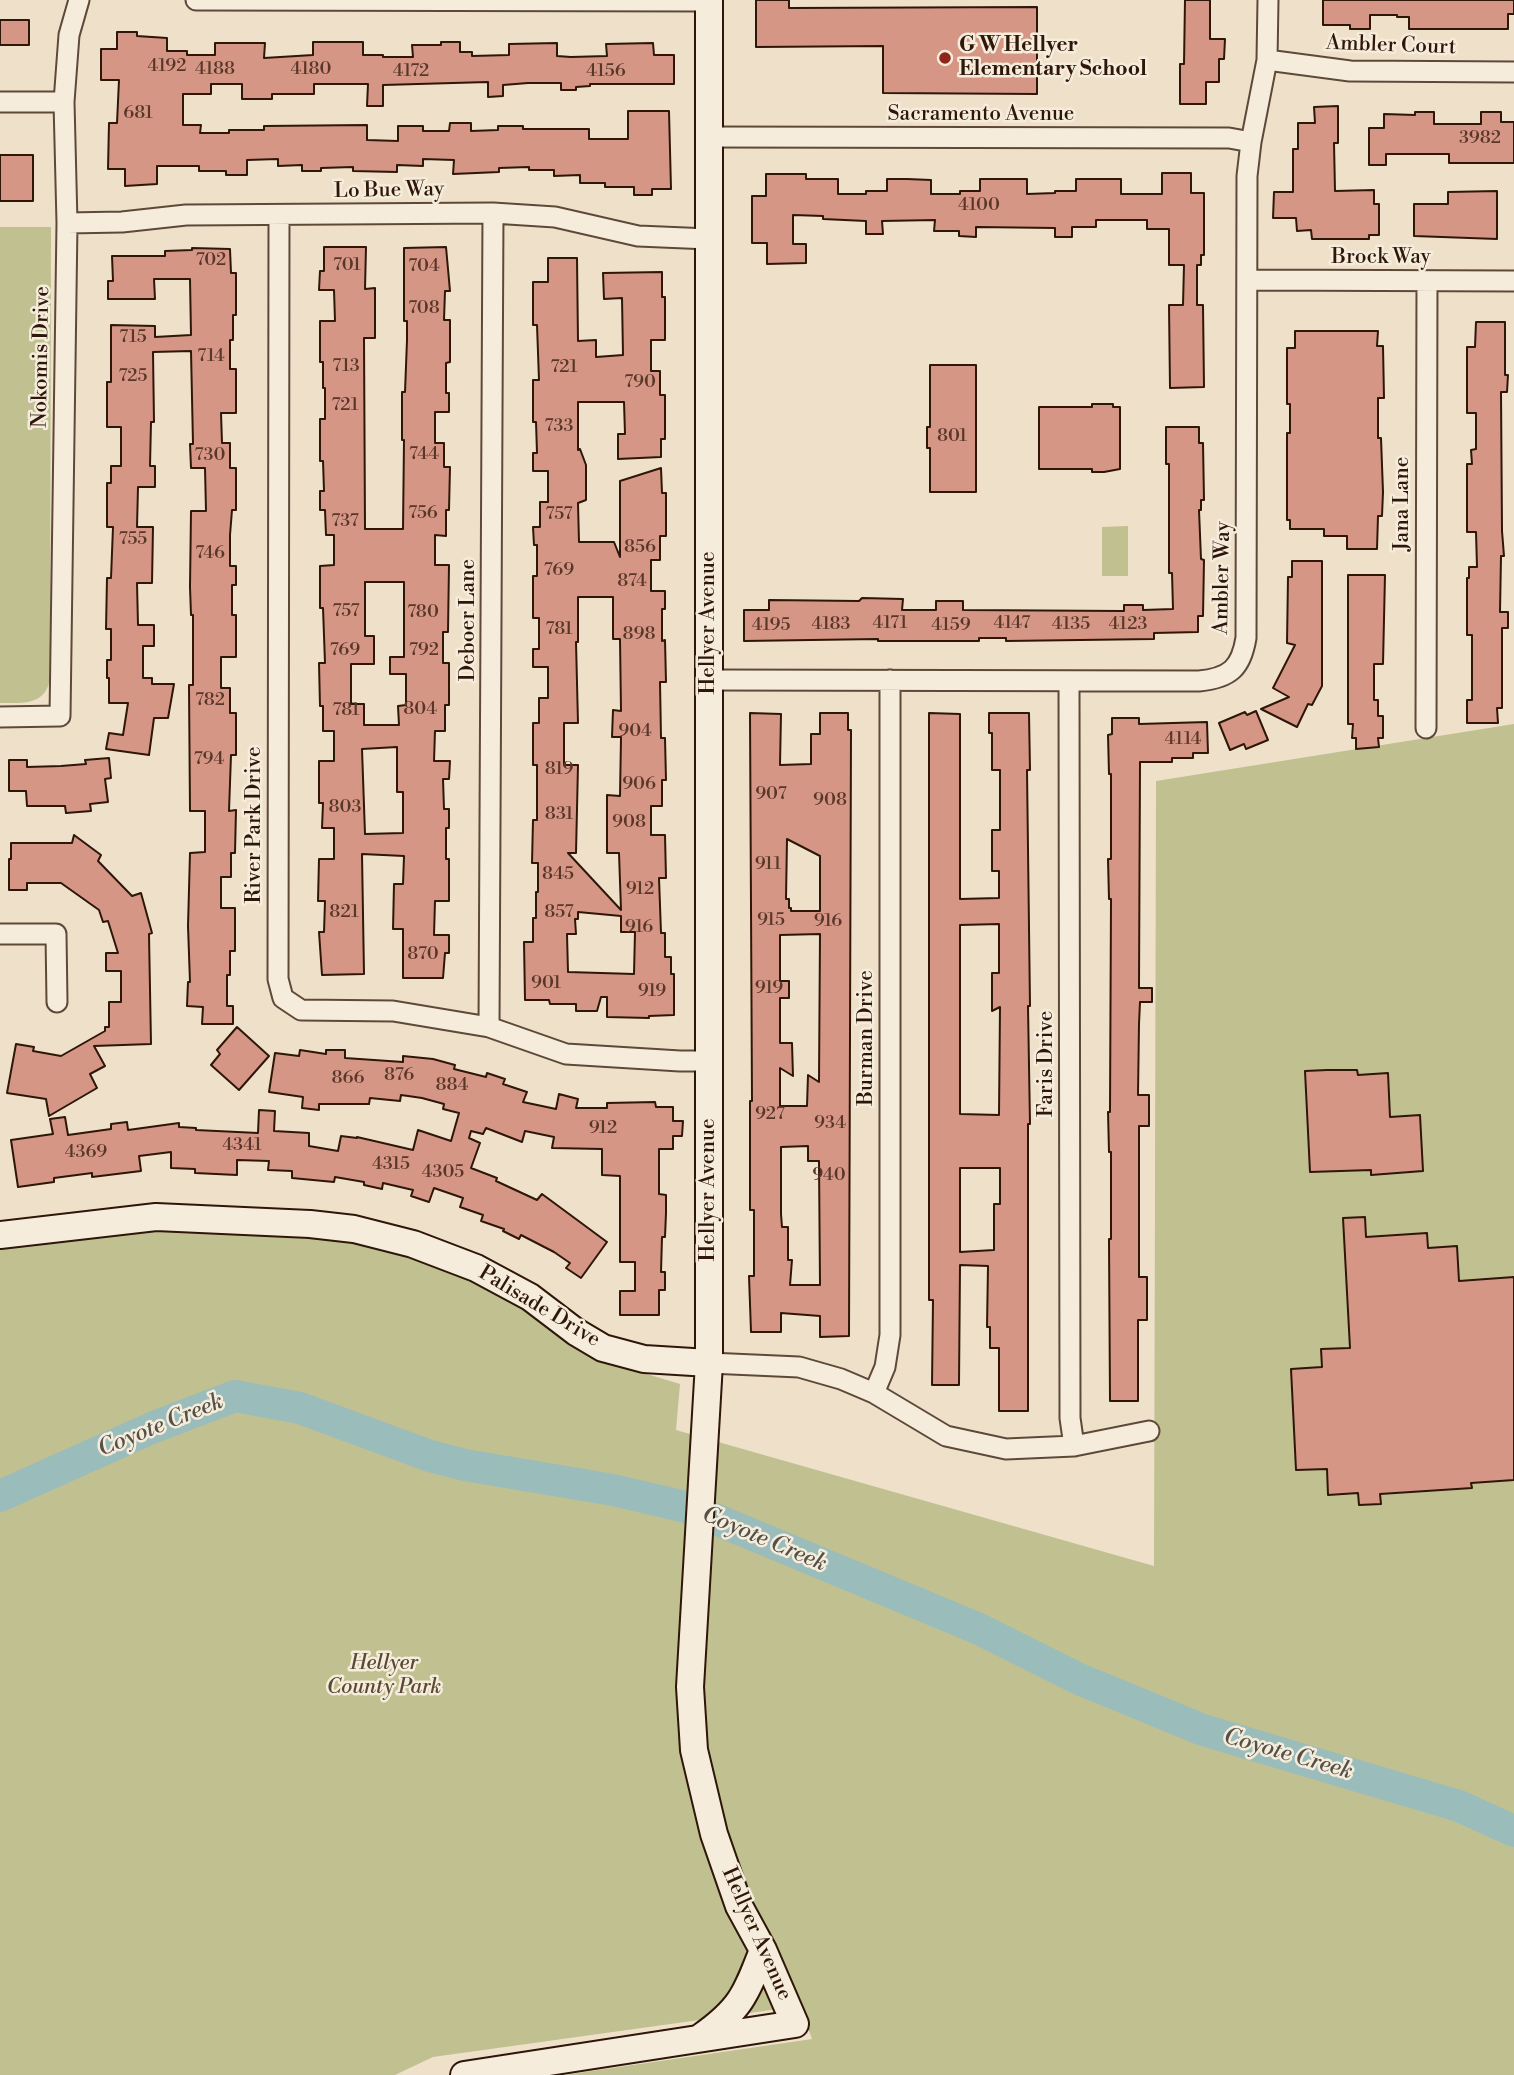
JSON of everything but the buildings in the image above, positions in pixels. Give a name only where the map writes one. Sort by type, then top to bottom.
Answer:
[{"type":"street","name":"Nokomis Drive","points":[[0,717],[60,716],[66,223],[64,102],[69,35],[79,0]]},
{"type":"street","points":[[196,0],[709,0]]},
{"type":"street","name":"Hellyer Avenue","points":[[464,2075],[795,2024],[763,1950],[739,1906],[714,1834],[694,1750],[690,1687],[709,1363],[709,0]]},
{"type":"street","name":"Ambler Way","points":[[709,680],[1069,682],[1217,679],[1233,670],[1243,655],[1246,638],[1247,176],[1267,60],[1268,0]]},
{"type":"street","name":"Ambler Court","points":[[1267,60],[1350,71],[1514,72]]},
{"type":"street","points":[[0,102],[64,102]]},
{"type":"street","name":"Sacramento Avenue","points":[[710,137],[1230,138],[1251,142]]},
{"type":"street","name":"Lo Bue Way","points":[[66,223],[122,222],[186,215],[494,213],[555,217],[638,236],[709,239]]},
{"type":"street","name":"Deboer Lane","points":[[489,1027],[494,213]]},
{"type":"street","name":"River Park Drive","points":[[279,215],[278,979],[283,998],[301,1010],[393,1012],[489,1027],[566,1054],[709,1061]]},
{"type":"street","name":"Brock Way","points":[[1248,280],[1514,281]]},
{"type":"street","name":"Jana Lane","points":[[1426,728],[1427,281]]},
{"type":"street","name":"Burman Drive","points":[[874,1393],[885,1367],[890,1335],[890,681]]},
{"type":"street","name":"Faris Drive","points":[[1069,682],[1070,1418],[1074,1446]]},
{"type":"street","points":[[0,934],[56,934],[57,1002]]},
{"type":"street","name":"Palisade Drive","points":[[0,1235],[156,1217],[310,1224],[354,1229],[413,1244],[476,1268],[530,1297],[576,1332],[603,1348],[644,1359],[799,1367],[841,1379],[874,1393],[946,1436],[1006,1449],[1074,1446],[1149,1431]]},
{"type":"street","points":[[698,2039],[722,2022],[747,1994],[763,1950]]},
{"type":"green space","points":[[0,227],[51,227],[50,678],[44,694],[32,701],[17,703],[0,703]]},
{"type":"green space","points":[[1128,526],[1128,576],[1102,576],[1102,527]]},
{"type":"green space","name":"Hellyer County Park","points":[[1514,724],[1514,2075],[564,2075],[812,2039],[800,2006],[433,2057],[395,2075],[0,2075],[0,1246],[156,1227],[309,1235],[353,1241],[411,1254],[472,1279],[519,1304],[597,1359],[680,1384],[676,1430],[1154,1566],[1156,781]]},
{"type":"waterway","name":"Coyote Creek","points":[[0,1496],[154,1427],[235,1396],[300,1408],[430,1456],[465,1465],[613,1490],[686,1507],[979,1629],[1079,1679],[1203,1730],[1459,1806],[1514,1831]]},
{"type":"place","name":"G W Hellyer Elementary School","points":[[945,58]]}]
